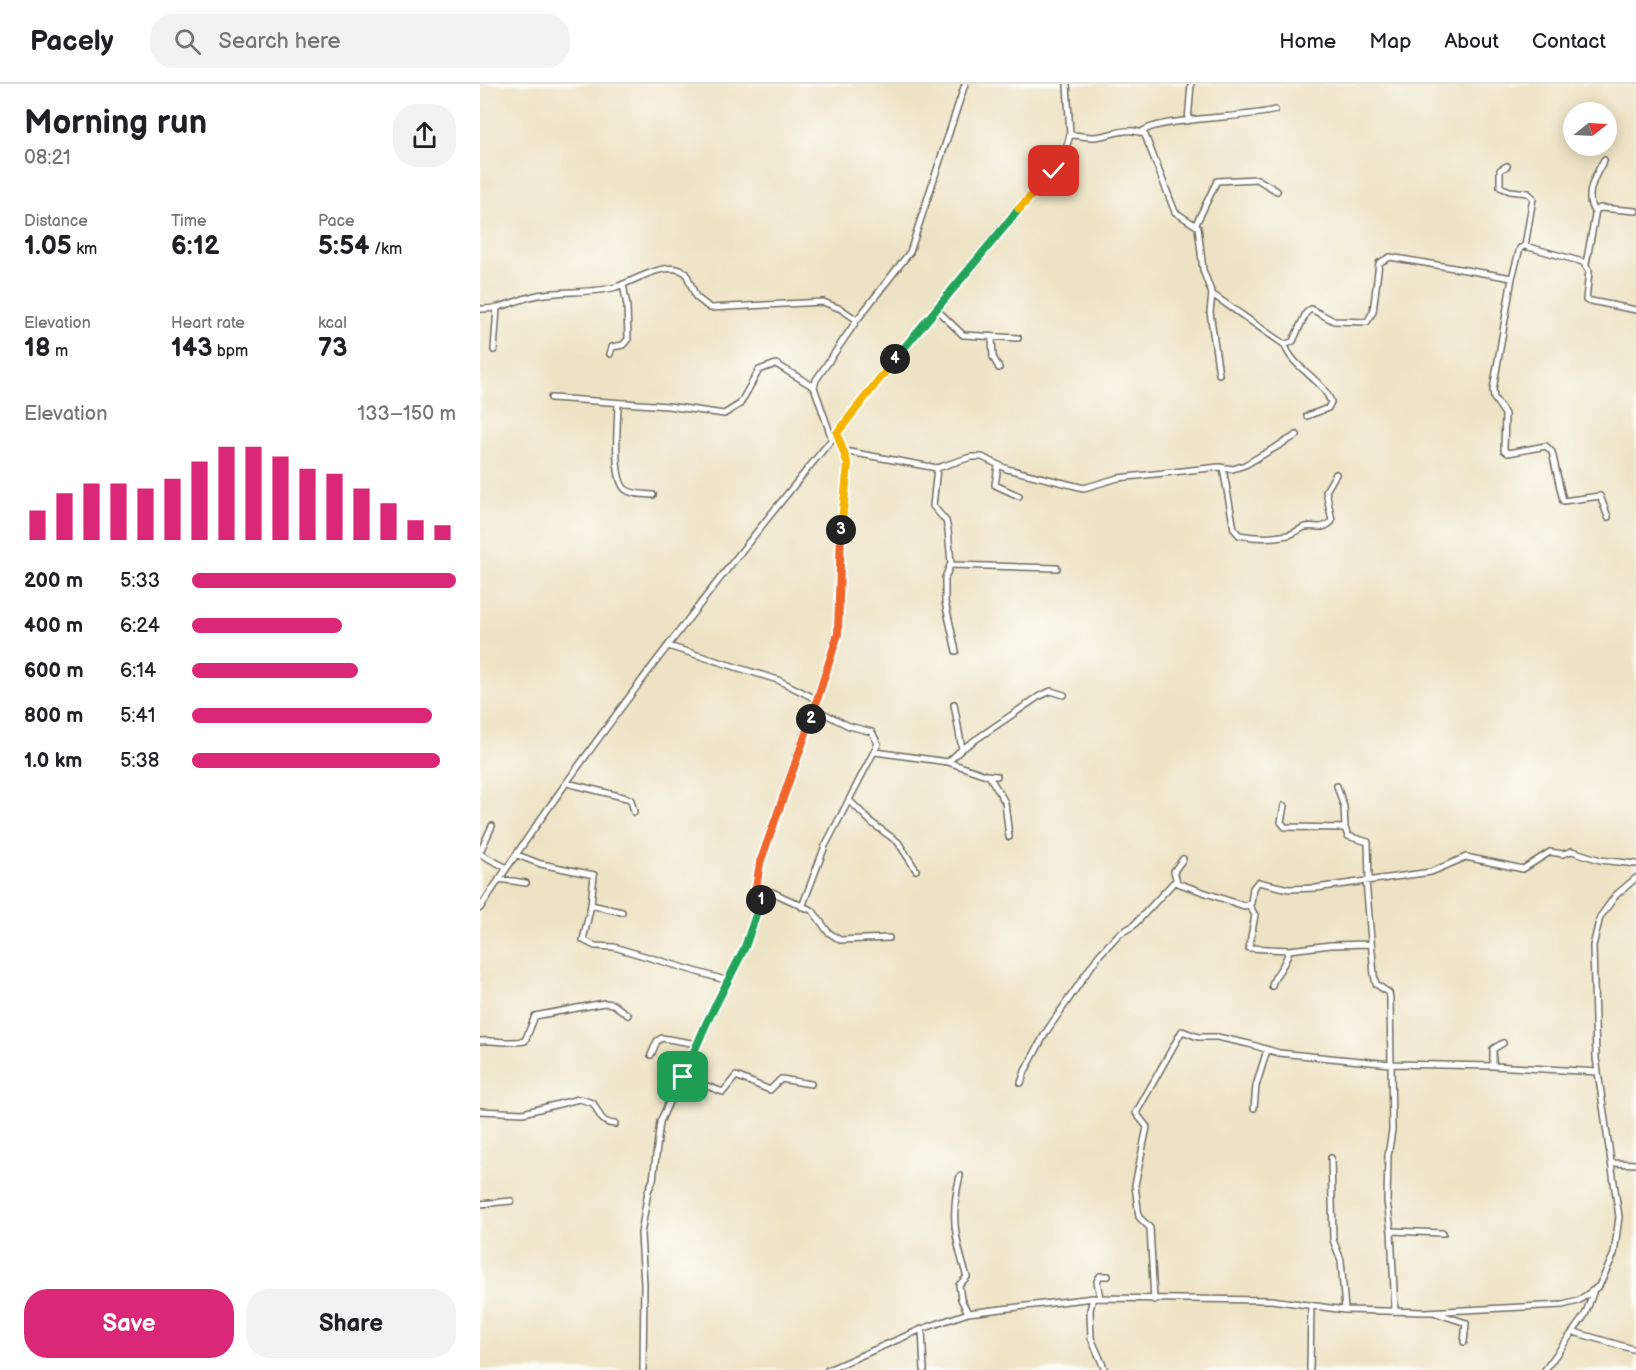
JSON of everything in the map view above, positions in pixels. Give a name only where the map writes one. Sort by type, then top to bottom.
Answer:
[{"type":"street","points":[[814,387],[820,373],[856,320],[910,252],[965,84]]},
{"type":"street","points":[[480,908],[616,711],[668,646],[705,594],[837,433],[935,308],[998,232],[1054,171],[1067,150],[1070,135],[1067,84]]},
{"type":"street","points":[[1188,121],[1191,84]]},
{"type":"street","points":[[1070,135],[1092,137],[1121,132],[1141,133],[1151,126],[1275,110]]},
{"type":"street","points":[[1141,133],[1152,148],[1175,212],[1196,224]]},
{"type":"street","points":[[1595,213],[1588,203],[1594,178],[1604,160]]},
{"type":"street","points":[[1507,166],[1500,170],[1500,187],[1510,191],[1528,193],[1533,198],[1525,246]]},
{"type":"street","points":[[1219,374],[1210,312],[1212,294],[1203,270],[1196,224],[1217,181],[1262,180],[1277,191]]},
{"type":"street","points":[[1636,211],[1600,208],[1595,213],[1586,264],[1589,271],[1586,300],[1636,310]]},
{"type":"street","points":[[1586,264],[1525,246],[1520,248],[1512,278],[1493,390],[1494,398],[1505,414],[1505,452],[1546,446],[1552,452],[1563,501],[1599,496],[1608,517]]},
{"type":"street","points":[[1285,345],[1293,341],[1306,313],[1311,309],[1334,321],[1363,323],[1369,321],[1373,312],[1379,263],[1390,256],[1512,278]]},
{"type":"street","points":[[480,309],[497,308],[538,295],[606,289],[660,271],[680,269],[686,273],[699,301],[710,308],[823,302],[841,309],[856,320]]},
{"type":"street","points":[[610,354],[612,347],[625,344],[628,339],[627,306],[623,284]]},
{"type":"street","points":[[1212,294],[1285,345],[1293,358],[1328,392],[1332,402],[1328,408],[1307,416]]},
{"type":"street","points":[[494,350],[497,308]]},
{"type":"street","points":[[935,308],[948,319],[958,333],[992,338],[1018,338]]},
{"type":"street","points":[[992,338],[993,357],[999,368]]},
{"type":"street","points":[[551,398],[727,413],[740,404],[759,370],[776,364],[814,387],[832,439]]},
{"type":"street","points":[[618,403],[617,458],[622,484],[629,492],[653,495]]},
{"type":"street","points":[[837,433],[844,451],[848,475],[841,529],[838,634],[816,699],[815,709],[760,863],[756,888],[772,892],[813,911],[828,932],[840,940],[889,938]]},
{"type":"street","points":[[844,451],[937,468],[976,457],[988,459],[998,466],[1084,488],[1118,478],[1233,469],[1245,465],[1297,435]]},
{"type":"street","points":[[998,466],[996,485],[1019,496]]},
{"type":"street","points":[[937,468],[933,506],[946,521],[950,565],[945,578],[945,596],[948,624],[956,651]]},
{"type":"street","points":[[1223,468],[1234,529],[1239,535],[1249,537],[1289,535],[1306,527],[1320,528],[1329,525],[1332,521],[1326,491],[1336,474]]},
{"type":"street","points":[[950,565],[1057,568]]},
{"type":"street","points":[[668,646],[778,680],[816,699]]},
{"type":"street","points":[[948,762],[962,749],[1043,694],[1051,692],[1064,695]]},
{"type":"street","points":[[954,704],[962,749]]},
{"type":"street","points":[[802,907],[825,846],[875,752],[878,741],[874,733],[840,722],[815,709]]},
{"type":"street","points":[[875,752],[948,762],[989,776],[997,776]]},
{"type":"street","points":[[989,776],[1005,802],[1009,837]]},
{"type":"street","points":[[567,783],[627,798],[631,800],[633,812]]},
{"type":"street","points":[[1337,786],[1344,807],[1345,828],[1348,836],[1369,844],[1371,944],[1376,984],[1390,995],[1392,1130],[1387,1176],[1395,1311]]},
{"type":"street","points":[[850,801],[872,823],[898,842],[916,870]]},
{"type":"street","points":[[1284,806],[1281,822],[1286,827],[1345,828]]},
{"type":"street","points":[[492,826],[480,853],[507,868]]},
{"type":"street","points":[[1371,944],[1331,945],[1289,950],[1248,948],[1255,915],[1249,904],[1253,888],[1258,882],[1297,890],[1431,872],[1466,857],[1523,869],[1553,851],[1561,855],[1572,851],[1600,860],[1636,864]]},
{"type":"street","points":[[517,855],[541,864],[594,875],[591,905],[583,935],[583,940],[588,944],[614,947],[728,981]]},
{"type":"street","points":[[1177,882],[1174,871],[1183,859]]},
{"type":"street","points":[[1545,1370],[1585,1315],[1594,1292],[1607,1273],[1617,1238],[1618,1206],[1598,1072],[1593,946],[1596,926],[1616,895],[1636,878]]},
{"type":"street","points":[[499,879],[526,883]]},
{"type":"street","points":[[1022,1083],[1025,1071],[1046,1032],[1099,955],[1119,934],[1133,926],[1168,886],[1177,882],[1228,902],[1249,904]]},
{"type":"street","points":[[643,1370],[642,1220],[648,1191],[653,1180],[660,1122],[728,981],[756,918],[763,891]]},
{"type":"street","points":[[591,905],[622,912]]},
{"type":"street","points":[[1272,986],[1274,978],[1285,967],[1289,950]]},
{"type":"street","points":[[480,1041],[494,1040],[499,1043],[525,1041],[535,1016],[604,1003],[613,1004],[628,1015]]},
{"type":"street","points":[[1154,1300],[1149,1228],[1139,1217],[1135,1185],[1147,1127],[1137,1116],[1137,1111],[1182,1031],[1267,1050],[1391,1064],[1493,1066],[1598,1072]]},
{"type":"street","points":[[651,1056],[657,1041],[662,1038],[697,1044]]},
{"type":"street","points":[[1493,1066],[1494,1049],[1503,1043]]},
{"type":"street","points":[[1254,1108],[1256,1086],[1267,1050]]},
{"type":"street","points":[[683,1077],[723,1092],[736,1076],[770,1090],[781,1079],[811,1084]]},
{"type":"street","points":[[480,1111],[523,1113],[579,1099],[593,1103],[599,1118],[606,1123],[615,1124]]},
{"type":"street","points":[[1331,1158],[1333,1240],[1341,1260],[1345,1310]]},
{"type":"street","points":[[1612,1163],[1636,1164]]},
{"type":"street","points":[[960,1176],[956,1196],[955,1234],[967,1277],[959,1285],[961,1299],[968,1313]]},
{"type":"street","points":[[480,1204],[511,1201]]},
{"type":"street","points":[[1391,1231],[1443,1233]]},
{"type":"street","points":[[1105,1370],[1091,1338],[1090,1310],[1097,1298],[1097,1281],[1100,1276],[1108,1276]]},
{"type":"street","points":[[828,1370],[922,1329],[968,1313],[1097,1298],[1240,1299],[1345,1310],[1435,1312],[1546,1308],[1569,1304],[1594,1292]]},
{"type":"street","points":[[1310,1370],[1311,1305]]},
{"type":"street","points":[[1435,1312],[1466,1323],[1464,1342]]},
{"type":"street","points":[[922,1329],[924,1370]]},
{"type":"street","points":[[1574,1332],[1636,1350]]},
{"type":"route","points":[[683,1077],[707,1022],[745,947],[756,918],[763,891],[756,888],[760,863],[782,795],[828,671],[838,634],[841,529],[848,465],[837,433],[935,308],[998,232],[1054,171]]}]
